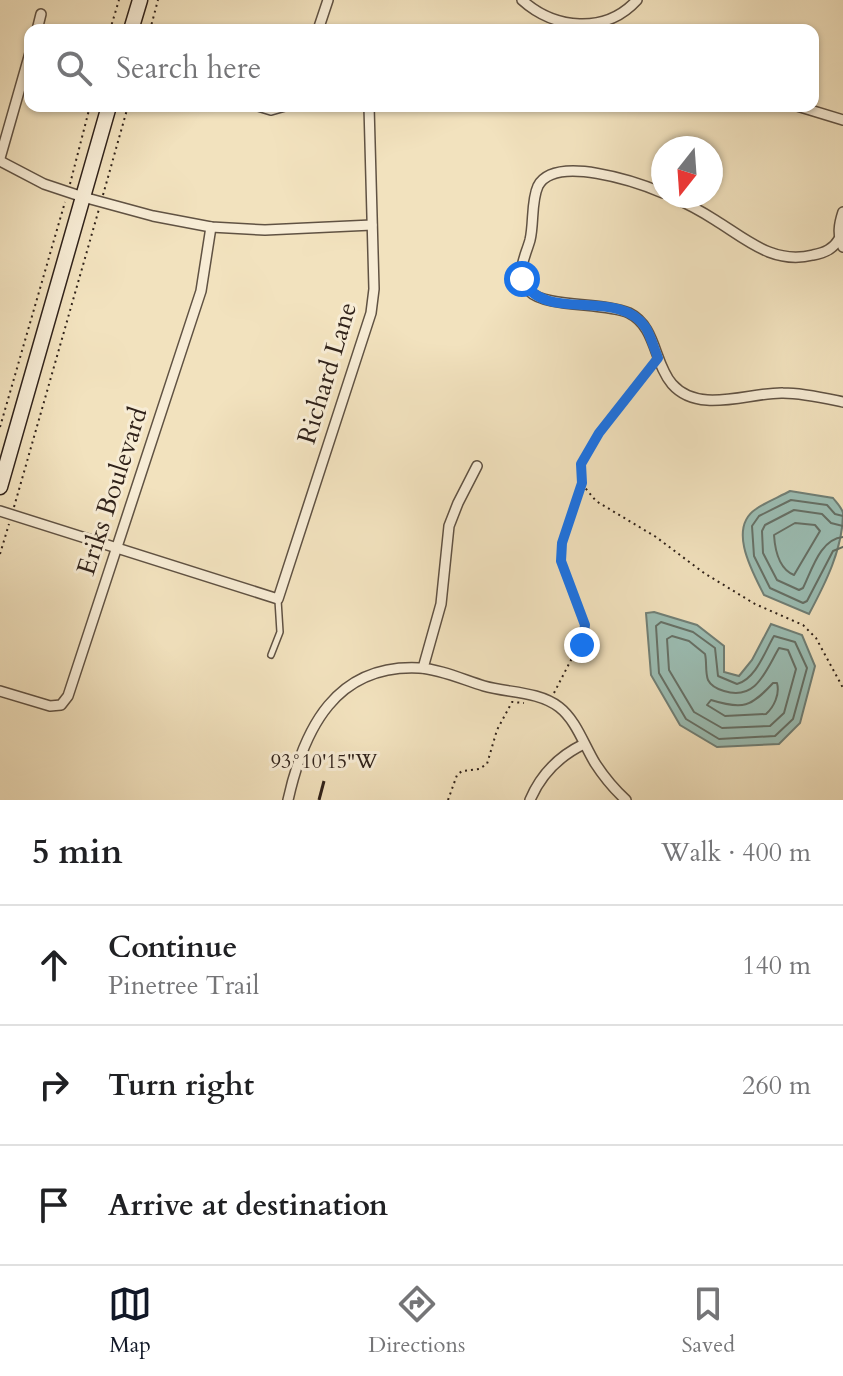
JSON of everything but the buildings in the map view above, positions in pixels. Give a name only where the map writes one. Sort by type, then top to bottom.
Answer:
[{"type":"main road","points":[[133,24],[140,0]]},
{"type":"main road","points":[[0,487],[76,194],[107,112]]},
{"type":"street","points":[[320,24],[328,0]]},
{"type":"street","points":[[522,0],[536,12],[560,23],[574,24]]},
{"type":"street","points":[[592,24],[609,19],[637,0]]},
{"type":"street","points":[[38,24],[41,14]]},
{"type":"street","points":[[24,74],[0,159],[44,184],[153,216],[211,227],[265,230],[372,225]]},
{"type":"street","name":"Richard Lane","points":[[278,599],[371,313],[374,289],[369,112]]},
{"type":"street","points":[[817,112],[843,120]]},
{"type":"street","points":[[651,189],[612,177],[565,171],[549,175],[537,188],[532,231],[521,266],[523,282],[531,293],[542,299],[631,314],[645,327],[673,385],[703,400],[783,393],[843,402]]},
{"type":"street","points":[[693,208],[748,243],[794,258],[811,256],[841,243],[839,225],[843,212]]},
{"type":"street","name":"Eriks Boulevard","points":[[0,691],[50,706],[61,705],[68,696],[201,291],[211,227]]},
{"type":"street","points":[[423,668],[441,604],[449,526],[477,466]]},
{"type":"street","points":[[0,511],[278,599]]},
{"type":"street","points":[[288,800],[312,726],[332,699],[358,680],[390,669],[423,668],[550,702],[565,712],[607,781],[626,800]]},
{"type":"street","points":[[530,800],[548,771],[565,754],[584,744]]},
{"type":"lane","points":[[271,655],[280,632],[278,599]]},
{"type":"path","points":[[112,24],[119,0]]},
{"type":"path","points":[[152,24],[158,0]]},
{"type":"path","points":[[0,427],[76,194],[89,112]]},
{"type":"path","points":[[0,554],[126,112]]},
{"type":"path","points":[[550,702],[585,635],[578,603],[561,561],[562,543],[582,483],[581,464],[658,358]]},
{"type":"path","points":[[582,483],[596,501],[656,537],[704,573],[755,604],[803,625],[816,638],[843,688]]},
{"type":"path","points":[[448,800],[457,775],[487,764],[497,730],[512,702],[532,703]]},
{"type":"water","points":[[790,491],[833,498],[843,513],[836,553],[809,614],[764,595],[749,563],[743,539],[743,527],[748,517],[760,506]]},
{"type":"water","points":[[654,612],[697,625],[724,646],[724,672],[739,676],[752,660],[771,624],[802,635],[815,666],[800,723],[779,744],[717,747],[680,725],[651,675],[646,613]]},
{"type":"route","points":[[522,279],[526,288],[542,299],[631,314],[645,327],[658,358],[599,433],[581,464],[582,483],[562,543],[561,561],[585,625],[582,645]]}]
